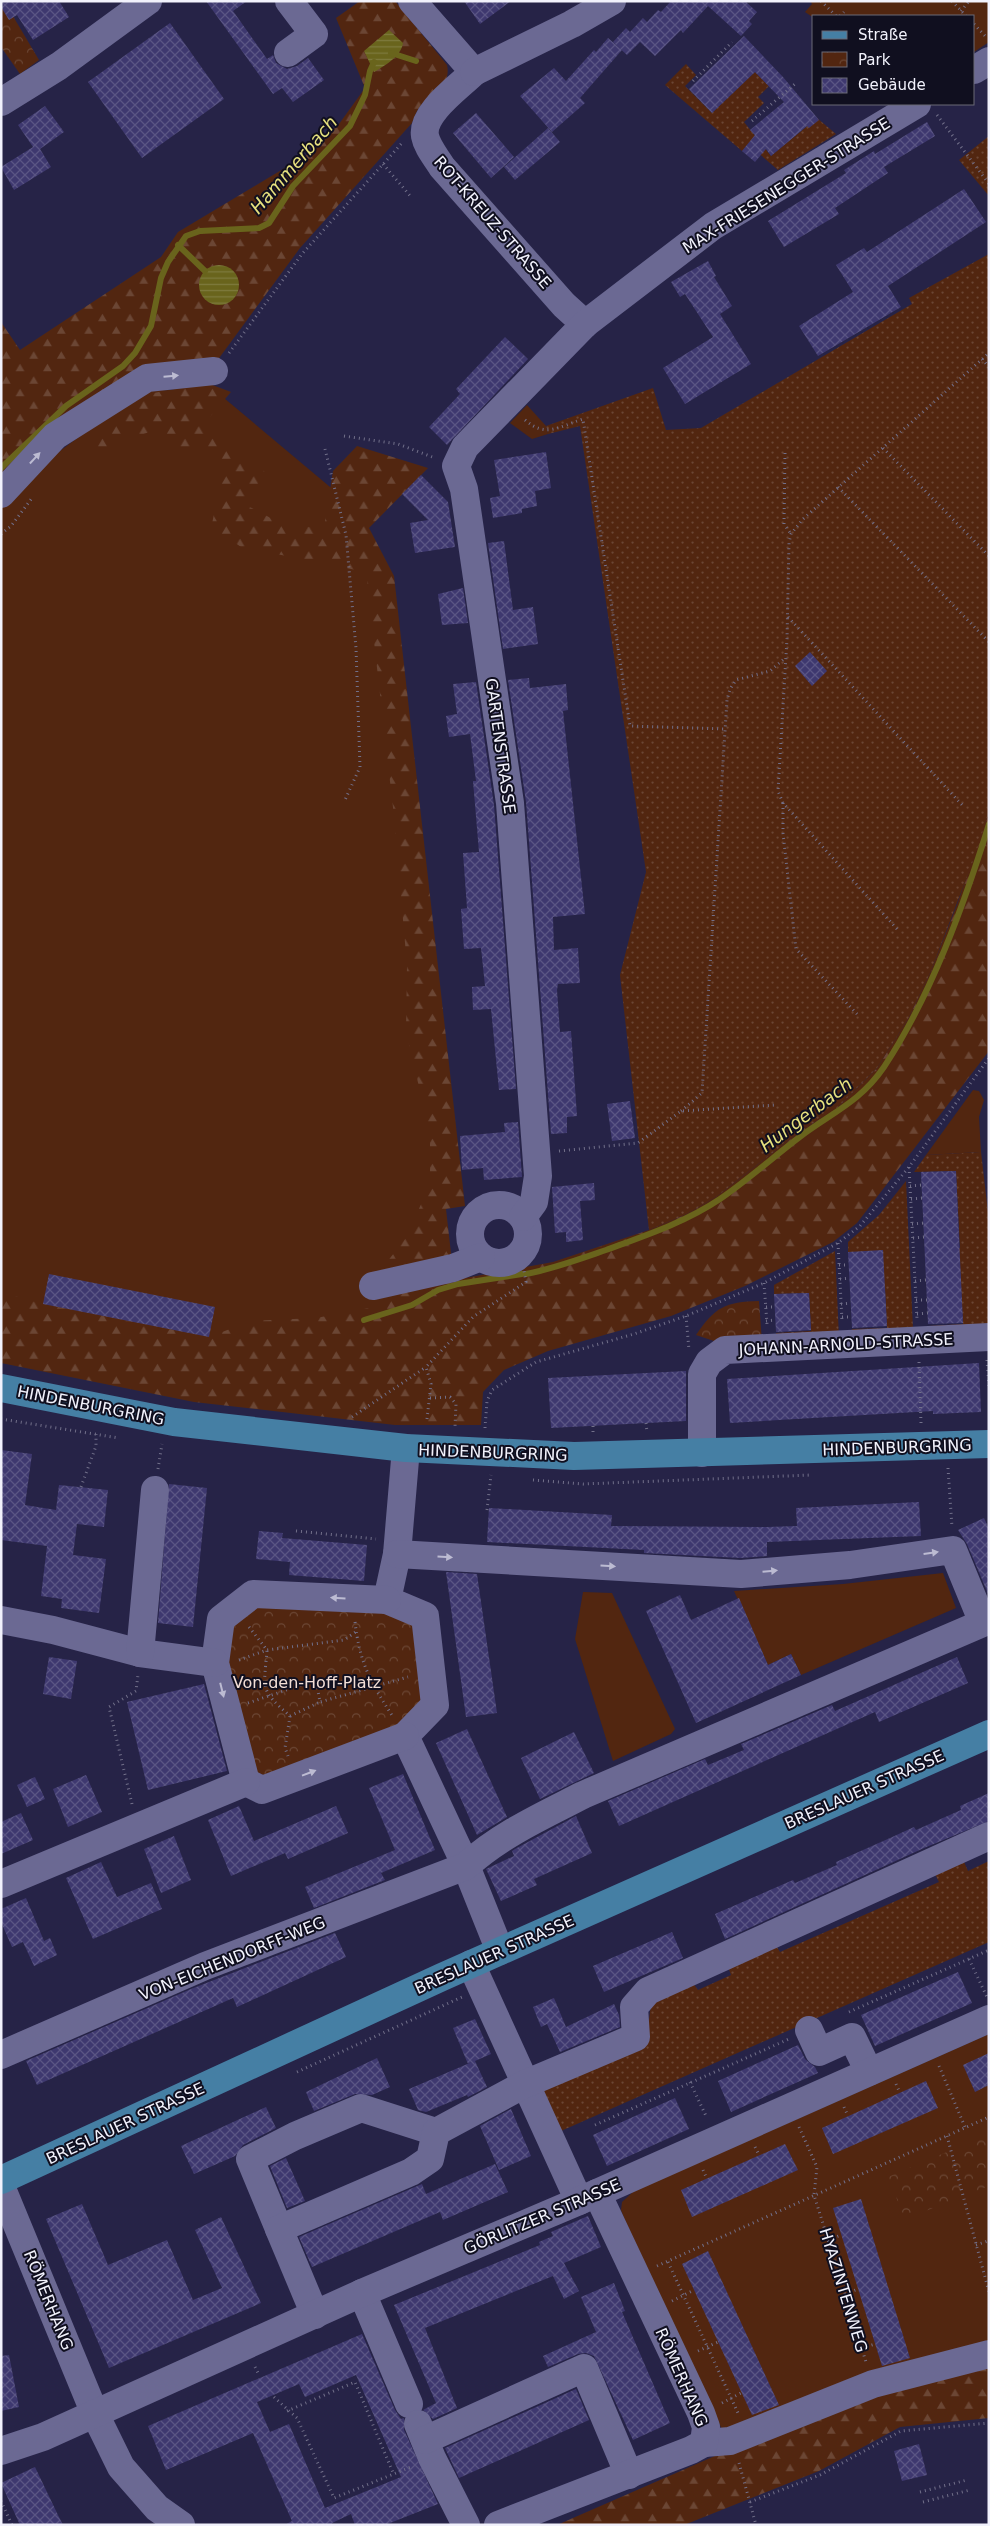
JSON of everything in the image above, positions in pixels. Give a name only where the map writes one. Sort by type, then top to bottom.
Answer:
[{"type":"main road","name":"HINDENBURGRING","points":[[1,1388],[174,1422],[406,1448],[490,1443],[574,1456],[989,1444]]},
{"type":"main road","name":"BRESLAUER STRASSE","points":[[1,2180],[500,1951],[989,1734]]},
{"type":"street","points":[[1,102],[59,66],[148,1]]},
{"type":"street","points":[[288,53],[314,34],[289,1]]},
{"type":"street","points":[[412,1],[474,72]]},
{"type":"street","points":[[425,135],[426,122],[432,112],[474,72],[572,24],[612,1]]},
{"type":"street","name":"MAX-FRIESENEGGER-STRASSE","points":[[586,324],[714,226],[925,107]]},
{"type":"street","name":"ROT-KREUZ-STRASSE","points":[[425,135],[429,147],[449,174],[564,305],[586,324]]},
{"type":"street","points":[[456,466],[465,446],[586,324]]},
{"type":"street","points":[[1,494],[55,436],[147,378],[214,371]]},
{"type":"street","name":"GARTENSTRASSE","points":[[456,466],[464,489],[510,803],[538,1190],[534,1202],[523,1217]]},
{"type":"street","points":[[502,1205],[516,1210],[523,1217],[528,1236],[526,1246],[521,1254],[506,1263],[489,1262],[481,1258],[470,1241],[473,1221],[479,1213],[487,1207],[502,1205]]},
{"type":"street","points":[[373,1286],[453,1268],[481,1258]]},
{"type":"street","name":"JOHANN-ARNOLD-STRASSE","points":[[710,1452],[701,1382],[705,1368],[714,1357],[725,1350],[768,1348],[842,1330],[918,1327],[989,1337]]},
{"type":"street","points":[[710,1452],[718,1377],[723,1370],[738,1366]]},
{"type":"street","points":[[387,1600],[397,1548],[406,1448]]},
{"type":"street","points":[[140,1653],[155,1490]]},
{"type":"street","points":[[397,1548],[741,1574],[850,1565],[953,1550],[983,1623],[583,1795],[522,1826],[484,1850],[466,1866]]},
{"type":"street","points":[[1,1884],[246,1782],[262,1790],[405,1736],[434,1705],[424,1616],[387,1600],[253,1594],[221,1619],[216,1665],[246,1782]]},
{"type":"street","points":[[1,1620],[54,1630],[140,1653],[216,1665]]},
{"type":"street","points":[[405,1736],[466,1866],[500,1951]]},
{"type":"street","points":[[314,2315],[250,2159],[295,2136],[361,2108],[436,2132],[525,2084],[636,2036],[634,2007],[648,1991],[989,1836]]},
{"type":"street","name":"VON-EICHENDORFF-WEG","points":[[1,2056],[205,1966],[466,1866]]},
{"type":"street","name":"RÖMERHANG","points":[[472,1964],[525,2084],[588,2197],[636,2276],[706,2427],[704,2443],[629,2475],[498,2525]]},
{"type":"street","name":"GÖRLITZER STRASSE","points":[[95,2414],[362,2293],[588,2197],[989,2018]]},
{"type":"street","points":[[810,2030],[820,2052],[852,2038],[869,2072]]},
{"type":"street","points":[[279,2229],[411,2172],[430,2159],[436,2132]]},
{"type":"street","name":"RÖMERHANG","points":[[1,2186],[95,2414],[121,2467],[157,2508],[181,2525]]},
{"type":"street","points":[[362,2293],[421,2431],[466,2525]]},
{"type":"street","points":[[704,2443],[730,2441],[873,2384],[989,2354]]},
{"type":"street","points":[[421,2431],[584,2368],[629,2475]]},
{"type":"street","points":[[1,2451],[43,2437],[95,2414]]},
{"type":"path","points":[[821,1],[835,15]]},
{"type":"path","points":[[952,1],[965,15]]},
{"type":"path","points":[[961,10],[969,1]]},
{"type":"path","points":[[841,15],[844,12]]},
{"type":"path","points":[[975,27],[985,60]]},
{"type":"path","points":[[693,81],[732,42]]},
{"type":"path","points":[[752,121],[796,83]]},
{"type":"path","points":[[925,107],[989,184]]},
{"type":"path","points":[[214,371],[302,254],[409,138],[425,135]]},
{"type":"path","points":[[383,164],[412,198]]},
{"type":"path","points":[[897,929],[783,803],[778,791],[791,534],[803,519],[838,487],[989,353]]},
{"type":"path","points":[[982,359],[989,367]]},
{"type":"path","points":[[547,430],[583,419],[630,726],[725,730]]},
{"type":"path","points":[[344,436],[398,444],[456,466]]},
{"type":"path","points":[[325,448],[346,536],[356,648],[360,767],[345,800]]},
{"type":"path","points":[[882,448],[989,556]]},
{"type":"path","points":[[784,453],[784,524],[791,534]]},
{"type":"path","points":[[838,487],[989,642]]},
{"type":"path","points":[[1,534],[11,526],[36,493]]},
{"type":"path","points":[[788,616],[964,807]]},
{"type":"path","points":[[536,1153],[638,1142],[681,1111],[702,1093],[727,700],[730,689],[736,680],[770,671],[785,657]]},
{"type":"path","points":[[783,803],[784,833],[796,949],[857,1014]]},
{"type":"path","points":[[487,1510],[490,1443],[488,1395],[511,1376],[536,1362],[634,1334],[764,1283],[838,1243],[860,1226],[909,1167],[989,1058]]},
{"type":"path","points":[[681,1111],[775,1105]]},
{"type":"path","points":[[909,1167],[922,1429]]},
{"type":"path","points":[[910,1186],[922,1185]]},
{"type":"path","points":[[911,1199],[922,1198]]},
{"type":"path","points":[[912,1224],[924,1224]]},
{"type":"path","points":[[913,1238],[924,1237]]},
{"type":"path","points":[[838,1243],[842,1330]]},
{"type":"path","points":[[347,1418],[355,1417],[426,1367],[473,1317],[526,1282],[521,1254]]},
{"type":"path","points":[[839,1265],[849,1265]]},
{"type":"path","points":[[840,1279],[850,1278]]},
{"type":"path","points":[[915,1281],[926,1280]]},
{"type":"path","points":[[764,1283],[768,1348]]},
{"type":"path","points":[[916,1300],[927,1300]]},
{"type":"path","points":[[841,1304],[851,1303]]},
{"type":"path","points":[[766,1307],[775,1307]]},
{"type":"path","points":[[918,1327],[928,1313]]},
{"type":"path","points":[[842,1330],[851,1317]]},
{"type":"path","points":[[766,1321],[775,1320]]},
{"type":"path","points":[[426,1367],[430,1384],[427,1419]]},
{"type":"path","points":[[430,1398],[450,1397],[456,1404],[455,1433]]},
{"type":"path","points":[[646,1423],[646,1432]]},
{"type":"path","points":[[81,1487],[96,1446],[96,1434]]},
{"type":"path","points":[[948,1468],[953,1550]]},
{"type":"path","points":[[296,1531],[397,1548]]},
{"type":"path","points":[[353,1599],[356,1631],[362,1662],[374,1688],[405,1736]]},
{"type":"path","points":[[234,1609],[267,1650],[264,1684],[268,1697],[290,1716]]},
{"type":"path","points":[[216,1665],[267,1650],[344,1640],[356,1631]]},
{"type":"path","points":[[138,1826],[109,1707],[136,1691],[140,1653]]},
{"type":"path","points":[[290,1716],[320,1702],[374,1688],[430,1670]]},
{"type":"path","points":[[227,1709],[316,1680],[320,1702]]},
{"type":"path","points":[[290,1716],[285,1748],[294,1778]]},
{"type":"path","points":[[969,1958],[989,2000]]},
{"type":"path","points":[[930,2044],[966,2128]]},
{"type":"path","points":[[690,2082],[718,2139]]},
{"type":"path","points":[[790,2107],[817,2167],[814,2196]]},
{"type":"path","points":[[636,2276],[989,2117]]},
{"type":"path","points":[[947,2136],[989,2292]]},
{"type":"path","name":"HYAZINTENWEG","points":[[814,2196],[873,2384]]},
{"type":"path","points":[[828,2240],[841,2236]]},
{"type":"path","points":[[976,2245],[988,2241]]},
{"type":"path","points":[[668,2262],[747,2434]]},
{"type":"path","points":[[845,2294],[858,2290]]},
{"type":"path","points":[[862,2348],[875,2344]]},
{"type":"path","points":[[287,2411],[355,2382],[394,2475]]},
{"type":"path","points":[[274,2397],[287,2411],[297,2418],[334,2498],[394,2475],[421,2431]]},
{"type":"path","points":[[750,2502],[820,2475],[901,2431],[989,2423]]},
{"type":"path","points":[[734,2458],[738,2462],[756,2525]]},
{"type":"path","points":[[920,2492],[968,2480]]},
{"type":"path","points":[[923,2502],[970,2490]]},
{"type":"path","points":[[1,2501],[12,2525]]},
{"type":"green space","points":[[1,1],[4,1],[39,60],[20,74],[1,47]]},
{"type":"green space","points":[[360,1],[395,1],[447,65],[448,73],[443,84],[423,103],[412,123],[300,248],[214,365],[145,374],[1,486],[1,322],[20,350],[161,257],[178,232],[308,154],[339,124],[365,88],[336,18]]},
{"type":"green space","points":[[810,1],[989,1],[989,42],[975,51],[975,15],[812,15],[812,17],[805,12],[812,4]]},
{"type":"green space","points":[[686,64],[696,75],[685,86],[712,113],[755,72],[769,86],[758,97],[764,103],[744,122],[771,156],[817,118],[836,134],[778,170],[748,144],[742,151],[665,85]]},
{"type":"green space","points":[[989,136],[989,196],[959,160]]},
{"type":"green space","points":[[989,254],[989,811],[976,853],[931,971],[908,1019],[877,1068],[834,1111],[803,1129],[716,1197],[687,1214],[649,1230],[620,975],[646,872],[580,426],[548,434],[546,426],[653,388],[666,430],[701,428],[912,304],[909,298]]},
{"type":"green space","points":[[207,383],[231,392],[203,425],[217,438],[265,472],[246,505],[284,525],[324,528],[333,471],[357,446],[428,468],[369,528],[394,576],[465,1206],[446,1209],[454,1280],[553,1262],[649,1230],[687,1214],[716,1197],[803,1129],[834,1111],[877,1068],[908,1019],[931,971],[957,905],[989,811],[989,1051],[857,1223],[833,1242],[745,1286],[671,1316],[548,1351],[504,1370],[483,1392],[481,1425],[395,1425],[194,1402],[1,1363],[1,1292],[43,1304],[209,1337],[251,1321],[316,1318],[380,1306],[369,1285],[405,1239],[423,1200],[430,1172],[430,1133],[406,1032],[407,966],[394,816],[366,572],[241,547],[224,535],[210,534],[223,469],[217,450],[178,449],[158,429],[126,440],[109,454],[87,449],[143,395]]},
{"type":"green space","points":[[143,389],[218,393],[348,502],[373,566],[448,1297],[218,1353],[1,1308],[1,495]]},
{"type":"green space","points":[[527,405],[546,426],[548,434],[532,439],[510,423]]},
{"type":"green space","points":[[973,1090],[979,1091],[984,1100],[979,1117],[981,1152],[926,1155]]},
{"type":"green space","points":[[981,1152],[989,1221],[989,1330],[929,1333],[929,1326],[963,1324],[960,1266],[925,1250],[960,1248],[956,1171],[914,1172],[926,1155]]},
{"type":"green space","points":[[906,1181],[913,1329],[852,1337],[852,1329],[887,1328],[885,1289],[848,1252],[848,1242],[879,1215]]},
{"type":"green space","points":[[835,1251],[839,1337],[776,1340],[776,1333],[811,1331],[809,1293],[774,1294],[774,1285]]},
{"type":"green space","points":[[759,1301],[762,1342],[720,1343],[696,1335],[709,1318],[722,1308],[737,1303]]},
{"type":"green space","points":[[943,1573],[956,1608],[801,1675],[791,1654],[768,1665],[734,1591],[843,1584]]},
{"type":"green space","points":[[583,1592],[612,1593],[675,1729],[671,1734],[613,1761],[575,1639]]},
{"type":"green space","name":"Von-den-Hoff-Platz","points":[[255,1606],[386,1611],[413,1625],[422,1701],[400,1725],[266,1776],[256,1772],[224,1660],[231,1625]]},
{"type":"green space","points":[[961,1855],[968,1871],[989,1861],[989,1942],[561,2131],[541,2087],[647,2036],[652,1996],[690,1979],[698,1990],[731,1975],[725,1958],[772,1939],[780,1952],[939,1882],[932,1868]]},
{"type":"green space","points":[[989,2034],[989,2342],[725,2436],[624,2218],[621,2210],[622,2202],[634,2191]]},
{"type":"green space","points":[[989,2134],[989,2186],[905,2219],[888,2177]]},
{"type":"green space","points":[[989,2368],[989,2418],[900,2427],[819,2471],[684,2525],[557,2525],[724,2452],[870,2394]]},
{"type":"shaded area","points":[[389,30],[403,43],[402,48],[392,60],[374,72],[364,51]]},
{"type":"shaded area","points":[[223,265],[230,268],[236,274],[239,285],[238,293],[230,302],[223,305],[215,305],[208,302],[200,293],[199,281],[202,274],[211,266]]},
{"type":"building","points":[[1,1],[59,1],[69,17],[33,40],[17,15],[9,20],[1,7]]},
{"type":"building","points":[[206,1],[247,1],[233,11],[267,59],[273,55],[276,63],[287,69],[297,66],[308,58],[324,80],[293,102],[282,88],[273,94]]},
{"type":"building","points":[[464,1],[511,1],[480,24]]},
{"type":"building","points":[[671,1],[745,1],[757,12],[749,21],[752,24],[741,36],[708,6],[683,33],[681,30],[655,56],[640,42],[627,55],[613,42],[626,28],[630,32],[643,18],[647,22],[658,10],[661,12]]},
{"type":"building","points":[[170,23],[224,99],[142,158],[88,82]]},
{"type":"building","points":[[744,36],[783,77],[819,120],[809,128],[807,126],[771,156],[766,149],[755,162],[742,151],[755,135],[750,130],[784,102],[755,72],[712,113],[689,89]]},
{"type":"building","points":[[608,38],[622,50],[580,98],[585,103],[552,132],[520,96],[554,68],[566,81],[594,50],[596,52]]},
{"type":"building","points":[[45,106],[64,132],[40,149],[51,167],[14,190],[1,167],[33,147],[18,125]]},
{"type":"building","points":[[476,113],[514,157],[491,178],[453,133]]},
{"type":"building","points":[[927,122],[935,136],[884,167],[888,173],[835,208],[839,214],[784,247],[768,221],[846,173],[844,170],[874,151],[875,154]]},
{"type":"building","points":[[548,128],[560,142],[515,180],[504,167]]},
{"type":"building","points":[[964,189],[986,222],[888,286],[901,307],[818,356],[799,326],[853,292],[836,265],[864,248],[867,252]]},
{"type":"building","points":[[708,261],[716,276],[714,277],[732,306],[720,314],[751,364],[685,404],[663,368],[713,337],[685,294],[680,297],[671,282]]},
{"type":"building","points":[[505,337],[528,359],[447,445],[429,427],[460,394],[456,389]]},
{"type":"building","points":[[546,452],[551,488],[535,491],[537,506],[522,509],[522,513],[493,518],[490,498],[500,496],[494,460]]},
{"type":"building","points":[[421,475],[448,502],[455,547],[415,553],[410,523],[428,520],[402,494]]},
{"type":"building","points":[[504,541],[513,610],[533,607],[538,644],[503,649],[488,543]]},
{"type":"building","points":[[463,588],[468,623],[442,625],[438,594]]},
{"type":"building","points":[[810,652],[827,671],[812,686],[795,666]]},
{"type":"building","points":[[529,678],[530,688],[566,684],[568,710],[563,711],[585,914],[553,917],[554,950],[578,948],[580,983],[558,984],[557,990],[560,1032],[571,1031],[577,1116],[567,1117],[567,1133],[551,1134],[526,802],[508,680]]},
{"type":"building","points":[[476,682],[494,805],[516,1089],[499,1090],[491,1009],[473,1010],[472,987],[485,986],[481,948],[464,949],[461,909],[467,908],[463,853],[479,852],[473,781],[476,781],[470,734],[449,737],[446,716],[457,714],[453,684]]},
{"type":"building","points":[[630,1101],[635,1138],[612,1141],[607,1104]]},
{"type":"building","points":[[518,1122],[522,1177],[484,1180],[483,1168],[462,1170],[460,1136],[505,1132],[504,1123]]},
{"type":"building","points":[[956,1171],[963,1323],[928,1324],[921,1172]]},
{"type":"building","points":[[594,1183],[595,1200],[580,1201],[583,1240],[566,1242],[566,1232],[555,1233],[552,1187]]},
{"type":"building","points":[[883,1250],[887,1326],[852,1328],[848,1252]]},
{"type":"building","points":[[49,1274],[215,1307],[209,1337],[43,1304]]},
{"type":"building","points":[[809,1293],[811,1330],[776,1332],[774,1294]]},
{"type":"building","points":[[979,1363],[981,1412],[933,1414],[933,1411],[730,1423],[727,1379]]},
{"type":"building","points":[[686,1371],[686,1421],[551,1428],[548,1378]]},
{"type":"building","points":[[1,1450],[32,1454],[25,1505],[56,1510],[59,1485],[108,1490],[104,1527],[77,1524],[73,1555],[106,1559],[99,1613],[61,1608],[62,1599],[41,1596],[47,1546],[1,1540]]},
{"type":"building","points":[[169,1484],[207,1488],[193,1627],[158,1623]]},
{"type":"building","points":[[919,1502],[921,1536],[767,1542],[767,1556],[741,1558],[644,1553],[644,1550],[487,1542],[489,1508],[612,1515],[611,1526],[767,1527],[797,1526],[796,1508]]},
{"type":"building","points":[[984,1518],[989,1529],[989,1596],[967,1544],[958,1530]]},
{"type":"building","points":[[259,1531],[283,1533],[282,1538],[367,1545],[364,1581],[289,1575],[290,1562],[256,1559]]},
{"type":"building","points":[[446,1572],[477,1574],[497,1713],[466,1717]]},
{"type":"building","points":[[680,1595],[691,1620],[739,1598],[768,1665],[791,1654],[801,1675],[696,1723],[646,1611]]},
{"type":"building","points":[[49,1657],[77,1661],[71,1699],[43,1694]]},
{"type":"building","points":[[957,1657],[968,1683],[879,1722],[875,1712],[619,1826],[608,1801],[705,1759],[708,1765],[744,1750],[741,1744],[832,1705],[835,1711]]},
{"type":"building","points":[[204,1684],[227,1771],[148,1790],[127,1702]]},
{"type":"building","points":[[467,1729],[507,1817],[477,1835],[436,1743]]},
{"type":"building","points":[[574,1732],[594,1773],[540,1799],[521,1758]]},
{"type":"building","points":[[403,1774],[435,1850],[381,1873],[385,1880],[314,1908],[305,1887],[395,1850],[369,1788]]},
{"type":"building","points":[[86,1775],[102,1812],[68,1827],[53,1789]]},
{"type":"building","points":[[35,1777],[45,1799],[27,1807],[17,1785]]},
{"type":"building","points":[[989,1793],[989,1821],[924,1848],[725,1939],[715,1914],[793,1880],[795,1883],[837,1865],[836,1862],[914,1827],[916,1830],[961,1810],[960,1806]]},
{"type":"building","points":[[239,1806],[254,1841],[336,1806],[348,1833],[288,1859],[285,1853],[231,1876],[208,1820]]},
{"type":"building","points":[[21,1813],[33,1840],[1,1854],[1,1822]]},
{"type":"building","points":[[576,1816],[592,1853],[534,1879],[537,1885],[501,1901],[486,1869],[514,1856],[512,1851],[515,1849]]},
{"type":"building","points":[[174,1836],[191,1880],[161,1893],[144,1849]]},
{"type":"building","points":[[101,1862],[117,1897],[151,1883],[162,1909],[93,1939],[66,1878]]},
{"type":"building","points":[[26,1898],[44,1941],[50,1938],[57,1955],[34,1966],[23,1942],[12,1947],[1,1922],[1,1909]]},
{"type":"building","points":[[672,1932],[683,1958],[604,1992],[593,1966]]},
{"type":"building","points":[[335,1933],[346,1957],[237,2007],[233,1998],[37,2085],[26,2061],[191,1989]]},
{"type":"building","points":[[958,1972],[972,2003],[875,2046],[861,2015]]},
{"type":"building","points":[[554,1998],[566,2027],[614,2004],[619,2015],[620,2027],[560,2052],[547,2024],[541,2027],[533,2007]]},
{"type":"building","points":[[475,2019],[491,2054],[475,2061],[487,2087],[468,2097],[467,2095],[426,2112],[418,2110],[409,2089],[468,2064],[453,2028]]},
{"type":"building","points":[[798,2045],[805,2059],[815,2067],[818,2073],[731,2112],[718,2081]]},
{"type":"building","points":[[989,2053],[989,2085],[975,2092],[963,2065]]},
{"type":"building","points":[[377,2058],[390,2087],[372,2095],[355,2094],[314,2111],[306,2092]]},
{"type":"building","points":[[926,2081],[938,2108],[833,2154],[822,2128]]},
{"type":"building","points":[[675,2098],[689,2129],[607,2166],[593,2135]]},
{"type":"building","points":[[266,2107],[276,2128],[243,2145],[235,2156],[194,2174],[181,2146]]},
{"type":"building","points":[[511,2109],[531,2156],[499,2170],[480,2126]]},
{"type":"building","points":[[785,2144],[798,2170],[692,2217],[681,2190]]},
{"type":"building","points":[[286,2158],[305,2201],[287,2208],[270,2166]]},
{"type":"building","points":[[495,2164],[508,2192],[443,2220],[440,2212],[312,2267],[299,2237],[422,2184],[426,2194]]},
{"type":"building","points":[[861,2199],[910,2358],[882,2366],[833,2208]]},
{"type":"building","points":[[82,2204],[108,2265],[167,2240],[193,2300],[222,2288],[195,2230],[221,2217],[261,2303],[109,2368],[46,2219]]},
{"type":"building","points":[[588,2216],[601,2247],[564,2263],[579,2291],[564,2299],[553,2276],[425,2328],[457,2408],[433,2419],[423,2410],[436,2403],[394,2305],[540,2245],[539,2242],[553,2236],[551,2232]]},
{"type":"building","points":[[708,2251],[779,2405],[752,2415],[682,2264]]},
{"type":"building","points":[[614,2283],[625,2311],[622,2312],[670,2423],[633,2440],[594,2356],[586,2353],[578,2354],[548,2367],[543,2356],[596,2332],[581,2297]]},
{"type":"building","points":[[362,2334],[395,2410],[401,2419],[404,2418],[404,2430],[438,2504],[385,2525],[355,2525],[351,2514],[332,2523],[332,2525],[285,2525],[292,2521],[253,2433],[166,2470],[148,2426]],"holes":[[[356,2375],[401,2477],[325,2508],[289,2424],[270,2432],[257,2402],[299,2384],[305,2397]]]},
{"type":"building","points":[[9,2355],[19,2407],[1,2411],[1,2356]]},
{"type":"building","points":[[576,2389],[589,2420],[459,2478],[445,2448]]},
{"type":"building","points":[[919,2444],[927,2475],[902,2481],[894,2451]]},
{"type":"building","points":[[35,2467],[63,2525],[20,2525],[1,2483]]},
{"type":"waterway","name":"Hammerbach","points":[[391,53],[416,61]]},
{"type":"waterway","name":"Hammerbach","points":[[1,468],[66,406],[123,366],[135,353],[151,326],[161,278],[168,262],[186,236],[200,231],[259,228],[269,223],[293,186],[350,126],[365,95],[374,62]]},
{"type":"waterway","points":[[178,245],[205,271]]},
{"type":"waterway","name":"Hungerbach","points":[[526,1274],[556,1267],[606,1250],[693,1215],[730,1192],[801,1136],[856,1098],[884,1067],[917,1010],[945,949],[969,886],[989,824]]},
{"type":"waterway","name":"Hungerbach","points":[[364,1320],[412,1305],[438,1290],[458,1284],[522,1274]]}]
